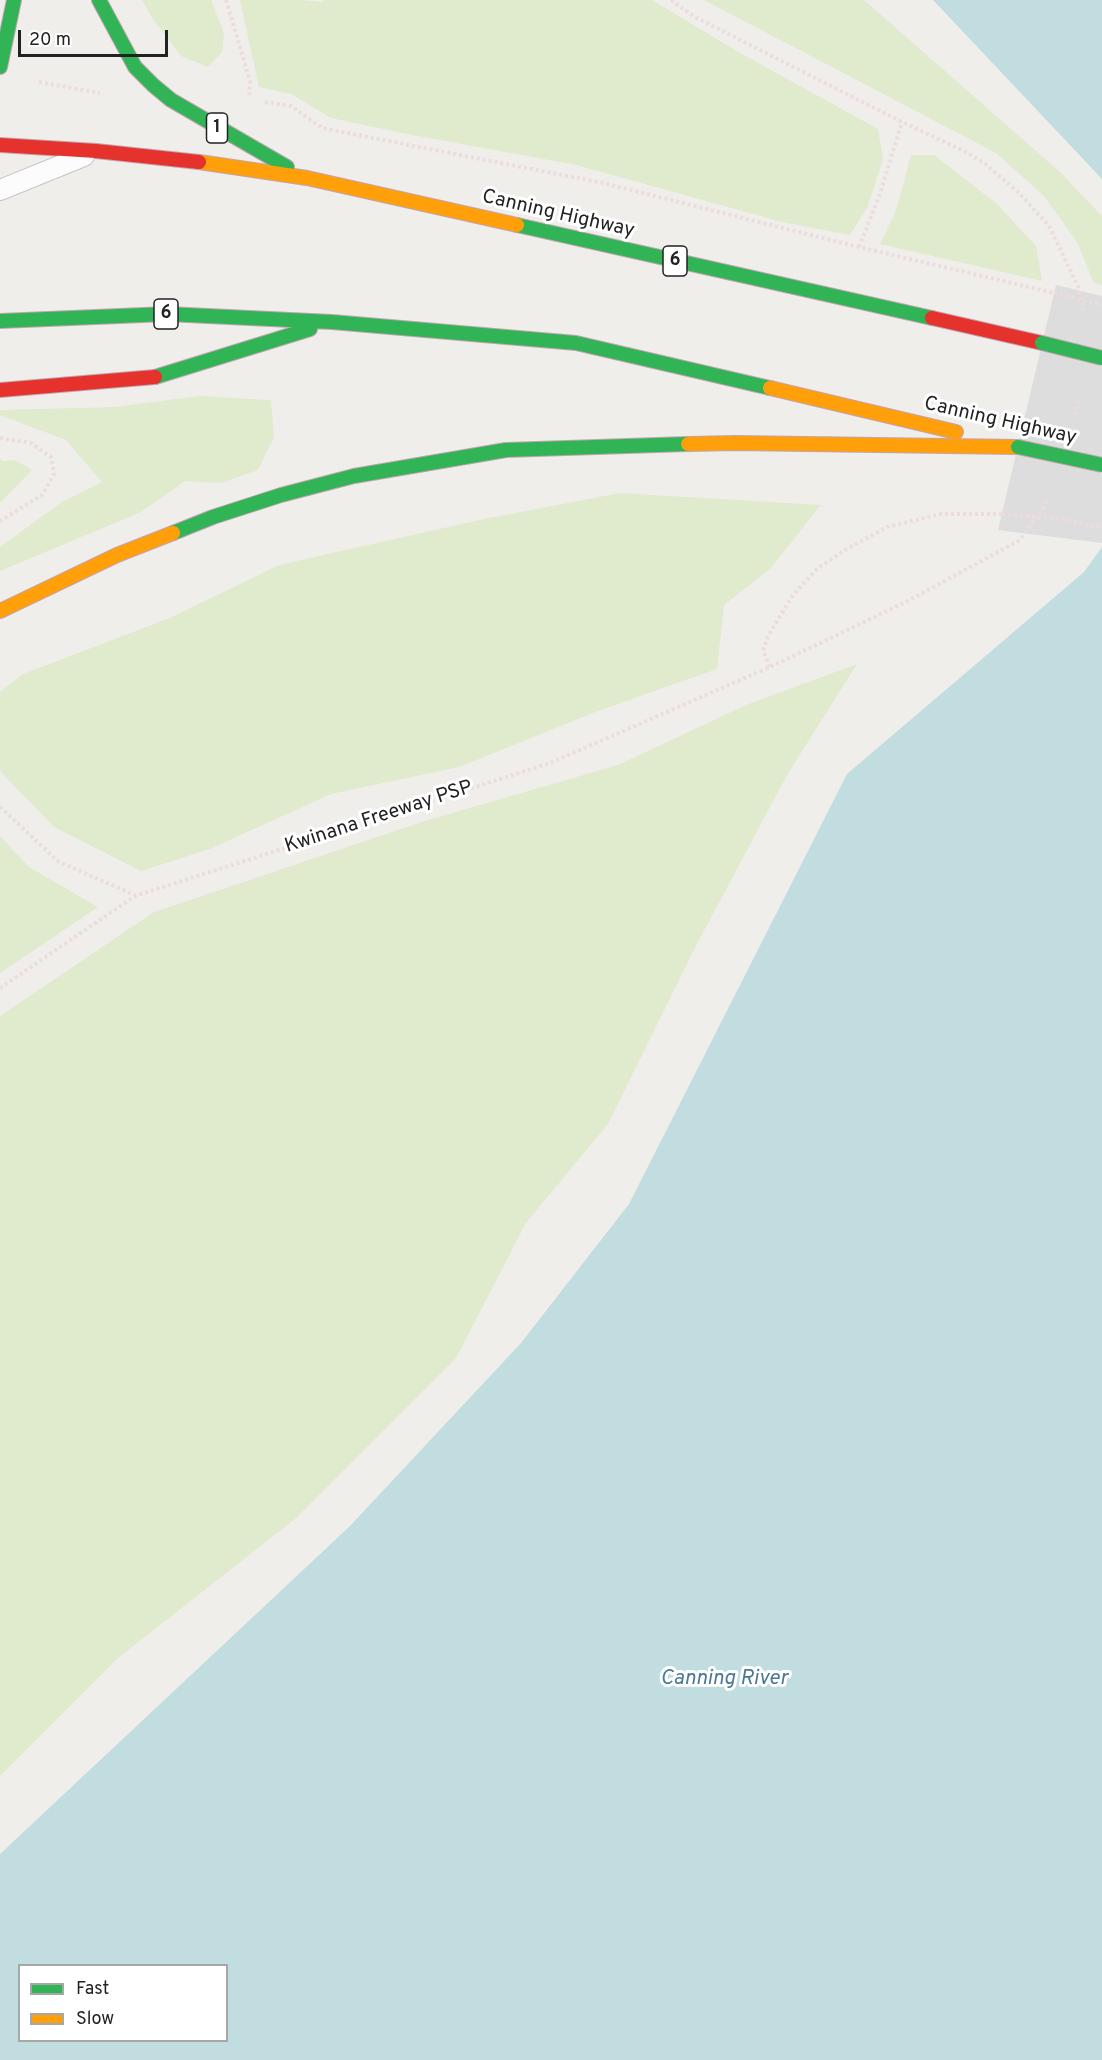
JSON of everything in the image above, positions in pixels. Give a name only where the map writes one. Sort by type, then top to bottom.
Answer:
[{"type":"highway","points":[[0,67],[14,0]]},
{"type":"highway","name":"1","points":[[99,0],[135,67],[153,85],[188,111],[307,178]]},
{"type":"highway","name":"Canning Highway","points":[[0,145],[96,151],[201,162],[307,178],[1102,358]]},
{"type":"highway","name":"Canning Highway","points":[[0,321],[167,314],[332,322],[576,343],[1102,465]]},
{"type":"highway","points":[[0,390],[154,377],[332,322]]},
{"type":"highway","points":[[0,611],[117,555],[232,510],[354,476],[506,450],[736,443],[1018,447]]},
{"type":"lane","points":[[0,190],[96,151]]},
{"type":"path","points":[[226,0],[250,81],[249,100]]},
{"type":"path","points":[[32,81],[118,97],[153,85]]},
{"type":"path","points":[[239,94],[249,100],[291,106],[321,129],[603,183],[859,248],[1102,304]]},
{"type":"path","points":[[859,248],[880,194],[902,122]]},
{"type":"path","points":[[0,438],[31,443],[51,458],[54,474],[42,495],[0,520]]},
{"type":"path","name":"Kwinana Freeway PSP","points":[[0,988],[135,896],[550,763],[770,667],[763,651],[768,636],[793,595],[817,569],[845,550],[887,527],[941,514],[1002,514],[1064,519],[1102,528]]},
{"type":"path","points":[[0,807],[59,862],[135,896]]},
{"type":"green space","points":[[142,0],[211,0],[224,33],[222,52],[208,67],[181,56],[152,18]]},
{"type":"green space","points":[[240,0],[322,2],[324,0],[652,0],[735,50],[878,129],[883,159],[868,206],[850,235],[782,222],[576,165],[331,118],[291,94],[259,87]]},
{"type":"green space","points":[[704,0],[864,0],[1060,172],[1102,216],[1102,285],[1094,283],[1077,242],[1044,196],[996,153]]},
{"type":"green space","points":[[911,155],[934,155],[996,203],[1036,246],[1042,281],[880,244],[896,211]]},
{"type":"green space","points":[[199,396],[271,400],[274,437],[258,470],[221,483],[185,481],[141,512],[0,571],[0,547],[62,502],[102,482],[66,440],[0,415],[0,410],[115,407]]},
{"type":"green space","points":[[0,459],[15,460],[32,470],[0,503]]},
{"type":"green space","points":[[620,493],[821,505],[770,569],[724,605],[717,669],[598,711],[459,767],[331,794],[210,849],[141,871],[54,827],[0,771],[0,692],[23,674],[170,618],[279,565],[484,519]]},
{"type":"green space","points":[[857,664],[787,775],[697,944],[608,1124],[526,1223],[456,1358],[295,1519],[118,1658],[0,1776],[0,1016],[154,912],[428,820],[618,765],[746,705]]},
{"type":"green space","points":[[0,836],[29,867],[98,907],[0,973]]},
{"type":"water","points":[[933,0],[1102,0],[1102,179]]},
{"type":"water","name":"Canning River","points":[[1102,547],[1102,2060],[0,2060],[0,1854],[350,1526],[521,1343],[629,1204],[847,774],[1084,572]]},
{"type":"pier","points":[[1056,285],[1102,296],[1102,543],[998,530]]},
{"type":"traffic: fast","points":[[0,67],[14,0]]},
{"type":"traffic: fast","points":[[99,0],[135,67],[153,85],[171,100],[287,167]]},
{"type":"traffic: fast","points":[[517,225],[932,318]]},
{"type":"traffic: fast","points":[[0,321],[167,314],[332,322],[576,343],[770,388]]},
{"type":"traffic: fast","points":[[155,377],[310,329]]},
{"type":"traffic: fast","points":[[1042,343],[1102,358]]},
{"type":"traffic: fast","points":[[173,533],[213,517],[281,495],[354,476],[506,450],[688,444]]},
{"type":"traffic: fast","points":[[1018,447],[1102,465]]},
{"type":"traffic: slow","points":[[199,162],[307,178],[517,225]]},
{"type":"traffic: slow","points":[[770,388],[956,432]]},
{"type":"traffic: slow","points":[[688,444],[1018,447]]},
{"type":"traffic: slow","points":[[0,611],[117,555],[173,533]]},
{"type":"traffic: jam","points":[[0,145],[96,151],[199,162]]},
{"type":"traffic: jam","points":[[932,318],[1042,343]]},
{"type":"traffic: jam","points":[[0,390],[155,377]]}]
